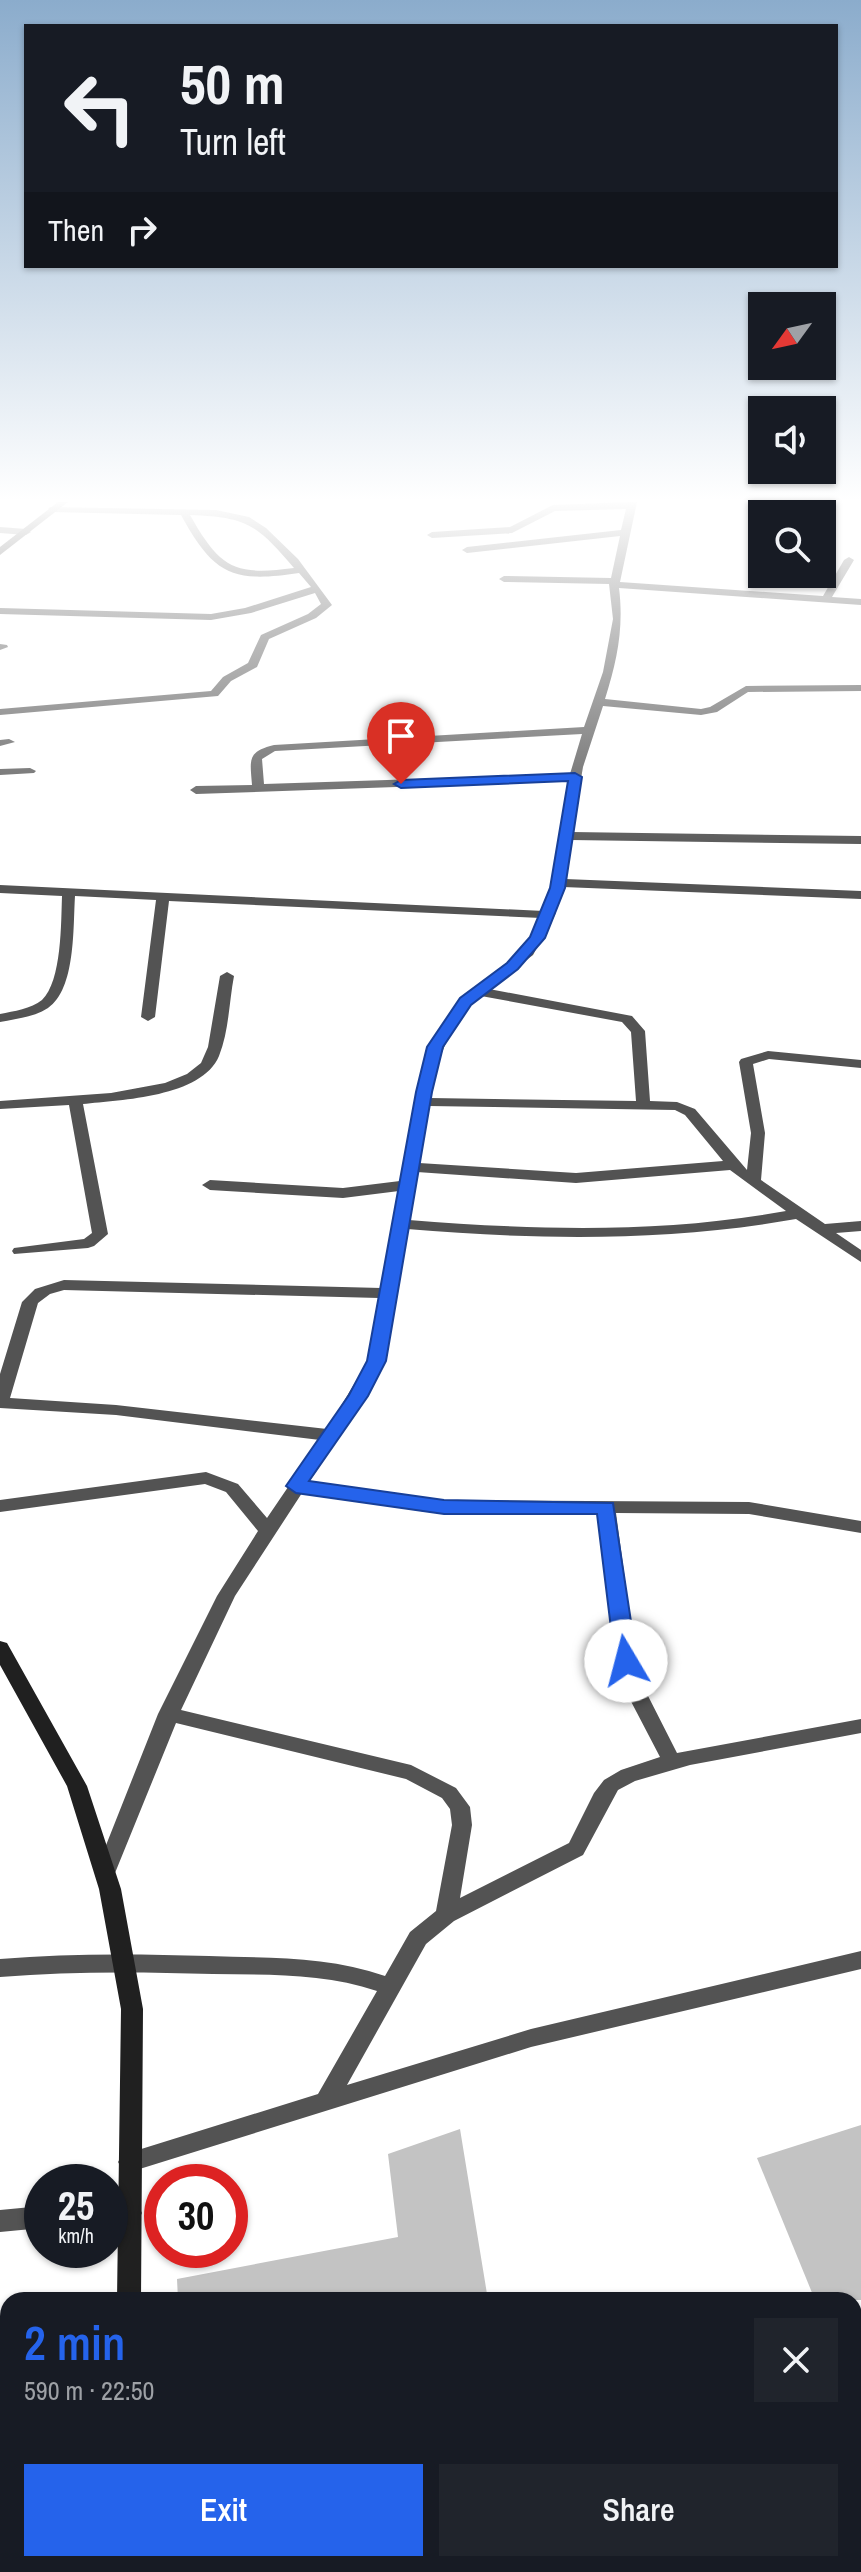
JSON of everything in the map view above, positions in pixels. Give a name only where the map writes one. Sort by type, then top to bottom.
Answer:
[{"type":"main road","points":[[0,1648],[77,1786],[105,1873],[132,2009],[128,2172]]},
{"type":"main road","points":[[126,2268],[128,2292]]},
{"type":"street","points":[[0,712],[214,694],[227,679],[253,665],[265,637],[296,622]]},
{"type":"street","points":[[105,1873],[168,1714],[227,1595],[266,1529],[358,1396],[376,1361],[422,1102],[435,1047],[466,1001],[528,952],[549,915],[568,836],[575,777],[598,702],[617,622]]},
{"type":"street","points":[[598,702],[701,712],[713,710],[746,689],[861,688]]},
{"type":"street","points":[[258,787],[256,759],[260,753],[274,748],[589,730]]},
{"type":"street","points":[[0,772],[30,771]]},
{"type":"street","points":[[196,790],[575,777]]},
{"type":"street","points":[[568,836],[861,840]]},
{"type":"street","points":[[558,883],[861,895]]},
{"type":"street","points":[[0,889],[549,915]]},
{"type":"street","points":[[0,1018],[38,1008],[53,995],[64,948],[69,893]]},
{"type":"street","points":[[148,1017],[163,897]]},
{"type":"street","points":[[0,1105],[134,1093],[192,1079],[210,1059],[227,976]]},
{"type":"street","points":[[478,991],[627,1019],[638,1031],[643,1103]]},
{"type":"street","points":[[753,1182],[758,1133],[746,1062],[768,1055],[861,1064]]},
{"type":"street","points":[[20,1251],[88,1243],[100,1234],[75,1098]]},
{"type":"street","points":[[422,1102],[669,1104],[690,1112],[732,1165],[753,1182],[861,1257]]},
{"type":"street","points":[[412,1167],[576,1178],[732,1165]]},
{"type":"street","points":[[210,1185],[343,1193],[409,1185]]},
{"type":"street","points":[[402,1224],[539,1235],[644,1234],[697,1230],[801,1213]]},
{"type":"street","points":[[823,1229],[861,1226]]},
{"type":"street","points":[[329,1435],[116,1410],[0,1402],[30,1302],[36,1294],[48,1288],[64,1285],[390,1293]]},
{"type":"street","points":[[0,1506],[206,1478],[232,1488],[266,1529]]},
{"type":"street","points":[[296,1486],[444,1507],[749,1508],[861,1527]]},
{"type":"street","points":[[606,1508],[626,1661],[634,1688],[672,1762]]},
{"type":"street","points":[[168,1714],[411,1773],[449,1793],[460,1807],[462,1825],[446,1915]]},
{"type":"street","points":[[324,2104],[418,1938],[446,1915],[564,1857],[586,1837],[605,1791],[613,1783],[626,1774],[672,1762],[861,1726]]},
{"type":"street","points":[[130,2162],[531,2038],[861,1960]]},
{"type":"street","points":[[0,1968],[123,1962],[341,1970],[389,1986]]},
{"type":"street","points":[[0,2221],[24,2219]]},
{"type":"building","points":[[861,2125],[861,2292],[812,2292],[757,2158]]},
{"type":"building","points":[[460,2129],[487,2292],[178,2292],[177,2279],[248,2268],[248,2266],[398,2237],[388,2154]]},
{"type":"route","points":[[401,784],[575,777],[568,836],[549,915],[528,952],[466,1001],[435,1047],[424,1092],[386,1320],[376,1361],[358,1396],[296,1486],[427,1506],[606,1508],[626,1661]]}]
